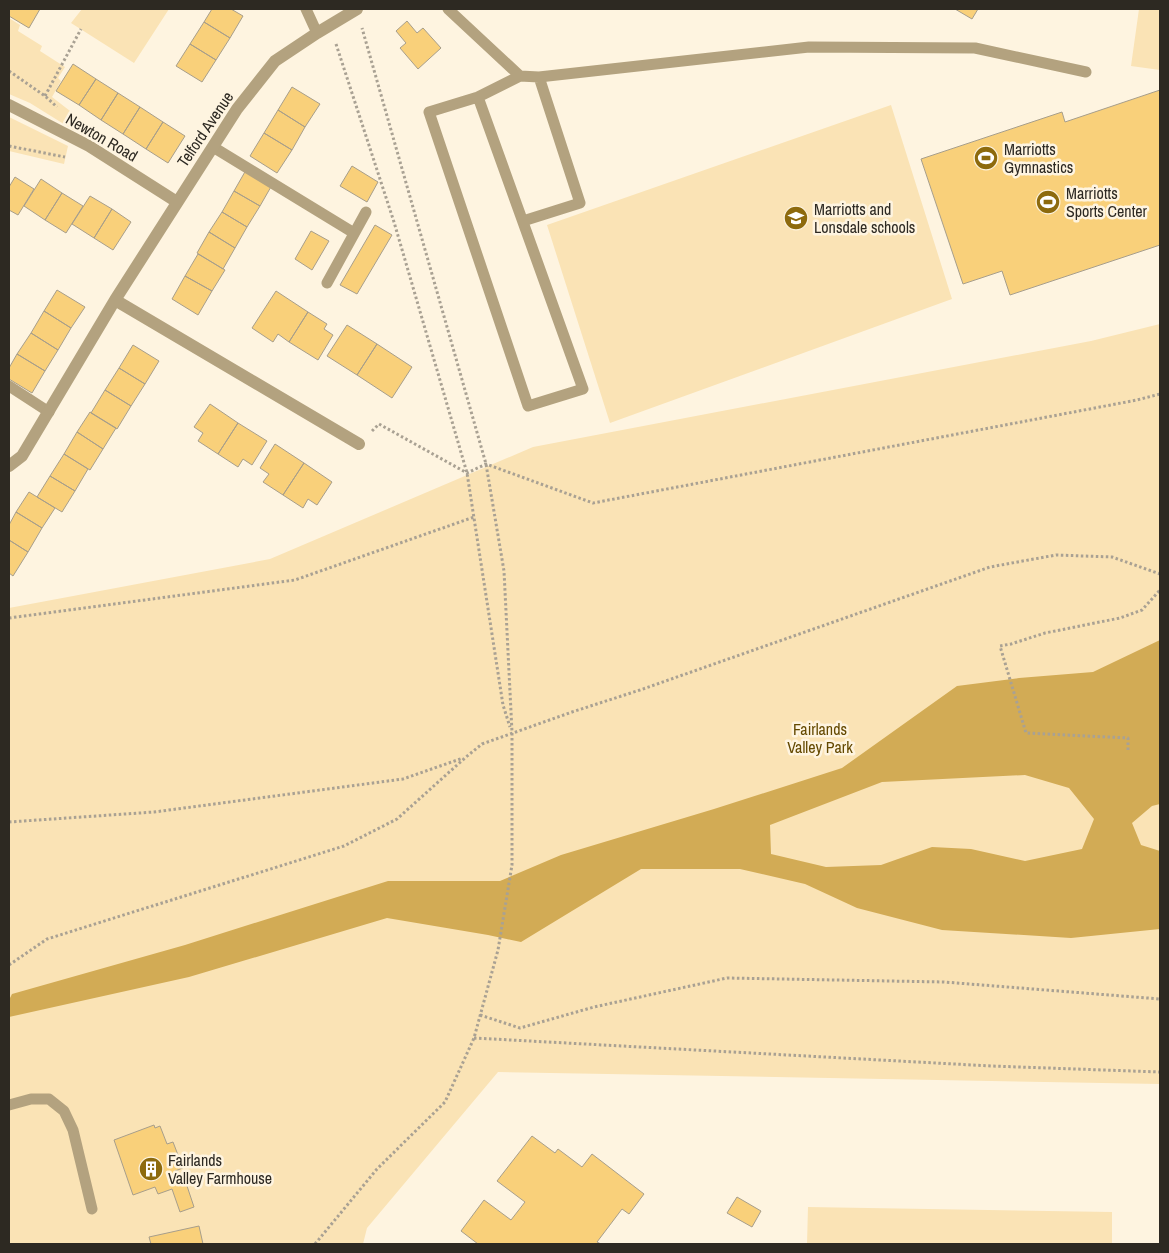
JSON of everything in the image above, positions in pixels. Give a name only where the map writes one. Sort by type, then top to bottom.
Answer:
[{"type":"street","name":"Telford Avenue","points":[[9,466],[22,456],[115,300],[237,109],[275,61],[357,9]]},
{"type":"street","name":"Newton Road","points":[[10,110],[89,146],[177,202]]},
{"type":"street","points":[[115,300],[360,444]]},
{"type":"lane","points":[[306,9],[317,33]]},
{"type":"lane","points":[[448,9],[520,76]]},
{"type":"lane","points":[[478,97],[583,389],[528,406],[428,112],[478,97],[520,76],[539,76],[809,47],[975,48],[1086,72]]},
{"type":"lane","points":[[523,221],[580,203],[539,76]]},
{"type":"lane","points":[[213,147],[354,234]]},
{"type":"lane","points":[[326,283],[366,212]]},
{"type":"lane","points":[[9,386],[49,412]]},
{"type":"lane","points":[[9,1105],[31,1099],[49,1099],[64,1111],[73,1130],[92,1209]]},
{"type":"path","points":[[315,1244],[378,1169],[445,1102],[474,1038],[498,950],[512,865],[512,732],[504,571],[486,464],[357,9]]},
{"type":"path","points":[[330,25],[394,222],[467,473],[502,705],[512,732]]},
{"type":"path","points":[[45,96],[81,29]]},
{"type":"path","points":[[9,146],[77,161],[89,146]]},
{"type":"path","points":[[467,473],[486,464],[593,503],[1137,400],[1160,394]]},
{"type":"path","points":[[360,444],[379,424],[467,473]]},
{"type":"path","points":[[9,618],[296,580],[474,518]]},
{"type":"path","points":[[9,965],[47,939],[344,846],[397,819],[466,756],[482,744],[990,567],[1056,555],[1112,557],[1160,574]]},
{"type":"path","points":[[1128,750],[1128,738],[1026,733],[1000,646],[1045,632],[1120,618],[1142,610],[1160,590]]},
{"type":"path","points":[[9,822],[154,812],[403,779],[466,756]]},
{"type":"path","points":[[480,1015],[520,1028],[594,1007],[727,978],[944,982],[1160,999]]},
{"type":"path","points":[[474,1038],[991,1066],[1160,1072]]},
{"type":"green space","points":[[82,9],[169,9],[134,63],[71,23]]},
{"type":"green space","points":[[1139,9],[1160,9],[1160,70],[1131,66]]},
{"type":"green space","points":[[9,18],[20,25],[18,31],[42,46],[40,51],[65,67],[58,78],[61,81],[52,97],[83,121],[75,131],[30,103],[9,94]]},
{"type":"green space","points":[[891,105],[952,299],[610,423],[547,225]]},
{"type":"green space","points":[[9,117],[68,146],[64,164],[9,151]]},
{"type":"green space","name":"Fairlands Valley Park","points":[[1160,324],[1160,1084],[498,1072],[367,1228],[363,1244],[9,1244],[9,608],[270,559],[533,447],[1091,341]]},
{"type":"green space","points":[[808,1207],[1112,1212],[1112,1244],[807,1244]]},
{"type":"shaded area","points":[[1160,640],[1160,804],[1152,806],[1132,823],[1141,845],[1160,851],[1160,929],[1071,938],[942,930],[857,908],[805,884],[740,869],[641,869],[521,942],[387,918],[189,977],[9,1017],[9,1000],[12,994],[185,945],[388,881],[500,881],[561,855],[842,768],[957,686],[1019,678],[1093,672]],"holes":[[[1025,775],[1069,788],[1094,819],[1082,849],[1025,861],[971,849],[932,847],[881,865],[826,867],[771,854],[770,825],[882,782]]]},
{"type":"building","points":[[9,9],[40,9],[29,28],[9,16]]},
{"type":"building","points":[[212,9],[231,9],[243,16],[230,38],[204,22]]},
{"type":"building","points":[[955,9],[978,9],[972,19]]},
{"type":"building","points":[[407,21],[417,33],[423,28],[441,48],[418,69],[400,48],[406,43],[396,31]]},
{"type":"building","points":[[204,22],[230,38],[216,60],[190,44]]},
{"type":"building","points":[[190,44],[216,60],[202,82],[176,66]]},
{"type":"building","points":[[73,64],[96,79],[79,105],[56,91]]},
{"type":"building","points":[[96,79],[118,93],[101,120],[79,105]]},
{"type":"building","points":[[292,87],[320,104],[305,127],[278,110]]},
{"type":"building","name":"Marriotts Sports Center","points":[[1160,90],[1160,245],[1010,295],[1002,271],[963,284],[921,159],[1062,112],[1065,122]]},
{"type":"building","points":[[118,93],[140,107],[123,134],[101,120]]},
{"type":"building","points":[[140,107],[163,122],[146,149],[123,134]]},
{"type":"building","points":[[278,110],[305,127],[292,150],[264,133]]},
{"type":"building","points":[[163,122],[185,136],[168,163],[146,149]]},
{"type":"building","points":[[264,133],[292,150],[277,173],[250,156]]},
{"type":"building","points":[[352,166],[378,182],[367,202],[340,186]]},
{"type":"building","points":[[246,170],[272,185],[260,206],[234,191]]},
{"type":"building","points":[[15,177],[34,189],[18,215],[9,210],[9,187]]},
{"type":"building","points":[[41,179],[62,193],[45,220],[24,206]]},
{"type":"building","points":[[234,191],[260,206],[247,227],[222,212]]},
{"type":"building","points":[[62,193],[83,206],[66,233],[45,220]]},
{"type":"building","points":[[90,196],[112,209],[94,238],[72,224]]},
{"type":"building","points":[[112,209],[131,222],[113,250],[94,238]]},
{"type":"building","points":[[222,212],[247,227],[235,248],[209,232]]},
{"type":"building","points":[[375,225],[392,235],[357,294],[340,285]]},
{"type":"building","points":[[311,231],[329,241],[312,270],[295,259]]},
{"type":"building","points":[[209,232],[235,248],[223,269],[197,253]]},
{"type":"building","points":[[198,254],[225,270],[212,291],[185,276]]},
{"type":"building","points":[[185,276],[212,291],[198,315],[172,299]]},
{"type":"building","points":[[57,290],[85,307],[71,328],[44,311]]},
{"type":"building","points":[[276,291],[308,312],[289,342],[278,334],[273,342],[252,328]]},
{"type":"building","points":[[44,311],[71,328],[58,350],[31,333]]},
{"type":"building","points":[[308,312],[327,324],[324,329],[333,335],[318,360],[289,342]]},
{"type":"building","points":[[347,325],[377,344],[357,375],[327,356]]},
{"type":"building","points":[[31,333],[58,350],[45,371],[17,354]]},
{"type":"building","points":[[377,344],[412,367],[392,398],[357,375]]},
{"type":"building","points":[[133,345],[159,361],[145,384],[119,368]]},
{"type":"building","points":[[17,354],[45,371],[32,393],[9,379],[9,368]]},
{"type":"building","points":[[119,368],[145,384],[131,406],[105,390]]},
{"type":"building","points":[[105,390],[131,406],[117,429],[91,413]]},
{"type":"building","points":[[210,404],[238,423],[218,454],[198,441],[203,433],[194,427]]},
{"type":"building","points":[[90,412],[116,428],[103,449],[77,432]]},
{"type":"building","points":[[238,423],[267,441],[252,465],[243,459],[238,467],[218,454]]},
{"type":"building","points":[[77,432],[103,449],[90,470],[64,454]]},
{"type":"building","points":[[275,444],[304,463],[283,495],[263,482],[269,474],[260,468]]},
{"type":"building","points":[[64,454],[88,469],[75,491],[50,476]]},
{"type":"building","points":[[304,463],[332,482],[317,505],[308,499],[303,508],[283,495]]},
{"type":"building","points":[[50,476],[75,491],[62,512],[37,497]]},
{"type":"building","points":[[29,492],[55,508],[42,528],[16,512]]},
{"type":"building","points":[[16,512],[42,528],[28,552],[9,540],[9,525]]},
{"type":"building","points":[[9,540],[28,552],[13,576],[9,573]]},
{"type":"building","name":"Fairlands Valley Farmhouse","points":[[154,1125],[155,1128],[160,1126],[167,1144],[173,1142],[183,1168],[175,1171],[178,1182],[185,1180],[194,1207],[180,1212],[172,1189],[158,1194],[155,1187],[133,1195],[114,1140]]},
{"type":"building","points":[[532,1136],[555,1153],[558,1149],[582,1167],[592,1154],[644,1194],[629,1214],[622,1209],[597,1242],[601,1244],[478,1244],[461,1231],[484,1200],[511,1220],[525,1202],[497,1181]]},
{"type":"building","points":[[737,1197],[761,1211],[752,1227],[727,1213]]},
{"type":"building","points":[[199,1226],[203,1244],[151,1244],[149,1237]]},
{"type":"place","name":"Marriotts Gymnastics","points":[[986,158]]},
{"type":"place","name":"Marriotts Sports Center","points":[[1048,202]]},
{"type":"place","name":"Marriotts and Lonsdale schools","points":[[796,218]]},
{"type":"place","name":"Fairlands Valley Farmhouse","points":[[151,1169]]}]
